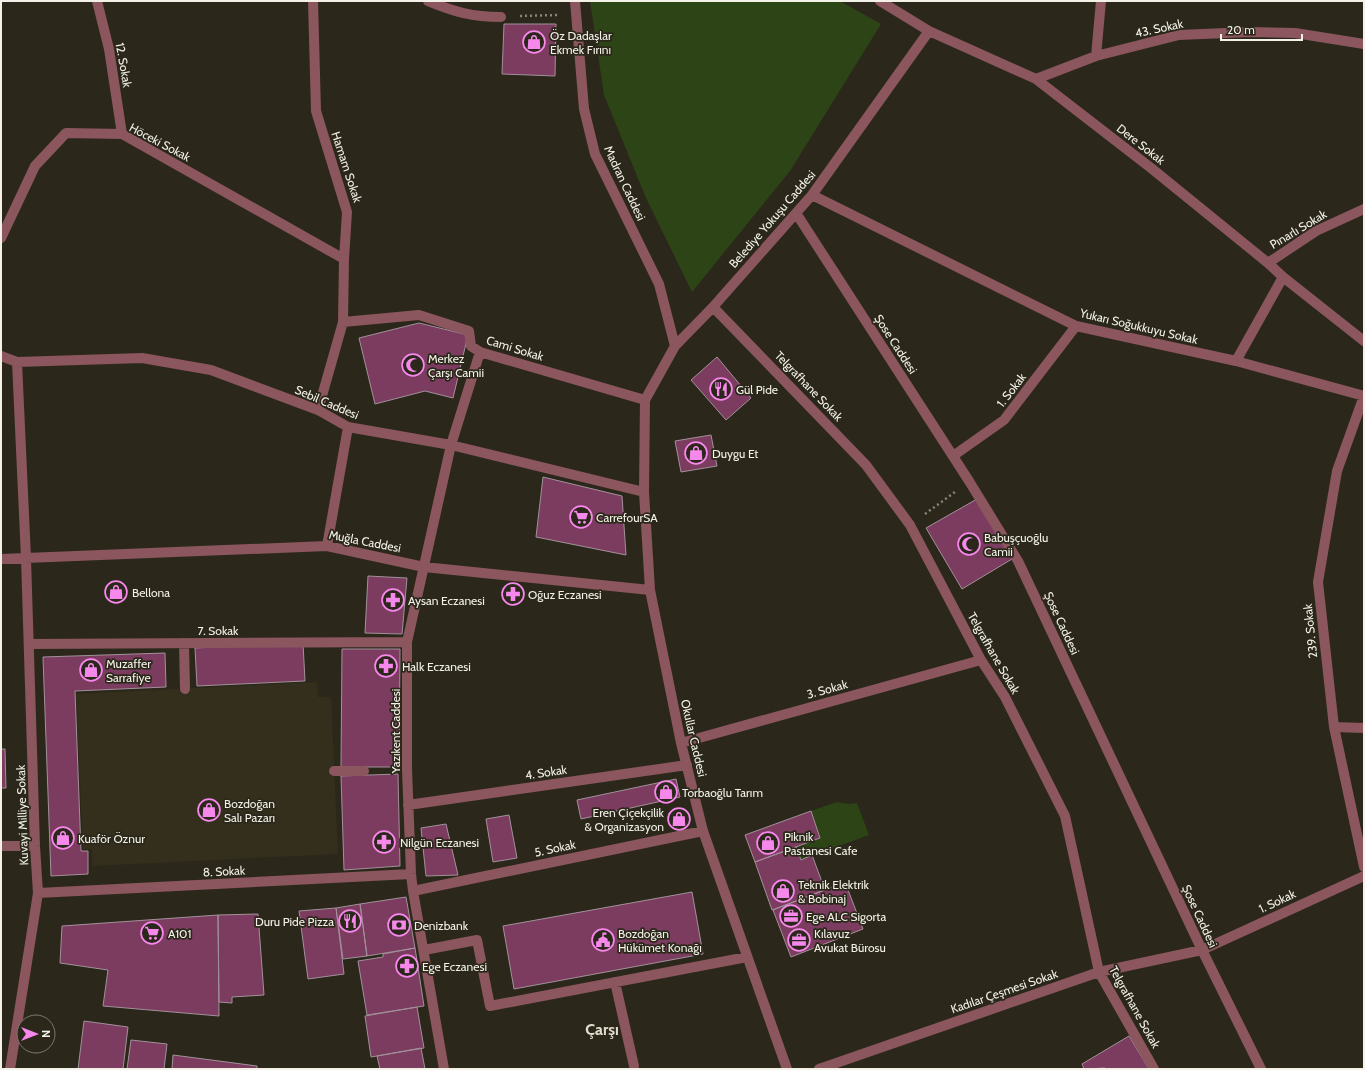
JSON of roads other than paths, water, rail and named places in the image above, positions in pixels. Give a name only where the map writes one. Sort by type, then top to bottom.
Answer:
[{"type":"street","name":"12. Sokak","points":[[96,1],[108,49],[122,134]]},
{"type":"street","name":"Hamam Sokak","points":[[313,1],[316,111],[347,212],[344,259],[343,322],[318,410]]},
{"type":"street","points":[[428,1],[450,10],[480,17],[501,17]]},
{"type":"street","name":"Madran Caddesi","points":[[575,1],[584,109],[595,154],[659,284],[675,346]]},
{"type":"street","name":"Dere Sokak","points":[[880,1],[929,31],[1036,79],[1151,168],[1268,263],[1282,277],[1364,341]]},
{"type":"street","points":[[1096,56],[1101,1]]},
{"type":"street","name":"Belediye Yokuşu Caddesi","points":[[645,400],[675,346],[713,307],[812,195],[929,31]]},
{"type":"street","name":"43. Sokak","points":[[1036,79],[1096,56],[1179,34],[1250,32],[1295,33],[1364,44]]},
{"type":"street","name":"Höceki Sokak","points":[[1,238],[35,166],[66,133],[122,134],[344,259]]},
{"type":"street","name":"Yukarı Soğukkuyu Sokak","points":[[812,195],[1076,326],[1236,361],[1364,396]]},
{"type":"street","name":"Pınarlı Sokak","points":[[1268,263],[1316,231],[1364,210]]},
{"type":"street","name":"Şose Caddesi","points":[[796,213],[969,481],[1018,561],[1202,950],[1261,1069]]},
{"type":"street","points":[[1236,361],[1282,277]]},
{"type":"street","name":"Telgrafhane Sokak","points":[[713,307],[866,465],[910,525],[980,660],[1005,697],[1065,816],[1099,972],[1154,1069]]},
{"type":"street","name":"Cami Sokak","points":[[343,322],[419,315],[469,331],[471,346],[480,352],[645,400]]},
{"type":"street","name":"1. Sokak","points":[[953,456],[1004,420],[1076,326]]},
{"type":"street","name":"Yazıkent Caddesi","points":[[444,1069],[411,874],[408,805],[407,642],[451,445],[480,352]]},
{"type":"street","name":"Sebil Caddesi","points":[[1,356],[17,362],[142,358],[210,370],[318,410],[348,427],[451,445],[644,492]]},
{"type":"street","name":"Kuvayi Milliye Sokak","points":[[10,1069],[38,893],[35,846],[26,558],[17,362]]},
{"type":"street","name":"239. Sokak","points":[[1364,396],[1337,471],[1318,582],[1334,727],[1364,867]]},
{"type":"street","name":"Okullar Caddesi","points":[[645,400],[644,492],[650,590],[681,743],[703,831],[746,957],[787,1069]]},
{"type":"street","points":[[327,546],[348,427]]},
{"type":"street","name":"Muğla Caddesi","points":[[1,559],[327,546],[424,566],[650,590]]},
{"type":"street","name":"7. Sokak","points":[[29,644],[407,642]]},
{"type":"street","points":[[184,643],[186,689]]},
{"type":"street","name":"3. Sokak","points":[[681,743],[980,660]]},
{"type":"street","points":[[1334,727],[1364,728]]},
{"type":"street","name":"4. Sokak","points":[[408,805],[687,765]]},
{"type":"street","points":[[334,771],[364,771]]},
{"type":"street","name":"5. Sokak","points":[[413,891],[703,831]]},
{"type":"street","points":[[1,846],[35,846]]},
{"type":"street","name":"8. Sokak","points":[[38,893],[411,874]]},
{"type":"street","name":"1. Sokak","points":[[1202,950],[1364,876]]},
{"type":"street","points":[[424,950],[477,940],[490,1006],[746,957]]},
{"type":"street","name":"Kadılar Çeşmesi Sokak","points":[[819,1069],[1099,972],[1202,950]]},
{"type":"street","points":[[614,982],[634,1066]]},
{"type":"place","name":"Öz Dadaşlar Ekmek Fırını","points":[[534,42]]},
{"type":"place","name":"Merkez Çarşı Camii","points":[[413,365]]},
{"type":"place","name":"Gül Pide","points":[[721,389]]},
{"type":"place","name":"Duygu Et","points":[[696,453]]},
{"type":"place","name":"CarrefourSA","points":[[581,517]]},
{"type":"place","name":"Babuşçuoğlu Camii","points":[[969,544]]},
{"type":"place","name":"Bellona","points":[[116,592]]},
{"type":"place","name":"Oğuz Eczanesi","points":[[513,594]]},
{"type":"place","name":"Aysan Eczanesi","points":[[393,600]]},
{"type":"place","name":"Halk Eczanesi","points":[[386,666]]},
{"type":"place","name":"Muzaffer Sarrafiye","points":[[91,670]]},
{"type":"place","name":"Torbaoğlu Tarım","points":[[666,792]]},
{"type":"place","name":"Bozdoğan Salı Pazarı","points":[[209,810]]},
{"type":"place","name":"Eren Çiçekçilik & Organizasyon","points":[[679,819]]},
{"type":"place","name":"Kuaför Öznur","points":[[63,838]]},
{"type":"place","name":"Nilgün Eczanesi","points":[[384,842]]},
{"type":"place","name":"Piknik Pastanesi Cafe","points":[[768,843]]},
{"type":"place","name":"Teknik Elektrik & Bobinaj","points":[[783,891]]},
{"type":"place","name":"Ege ALC Sigorta","points":[[791,916]]},
{"type":"place","name":"Duru Pide Pizza","points":[[350,921]]},
{"type":"place","name":"Denizbank","points":[[399,925]]},
{"type":"place","name":"A101","points":[[152,933]]},
{"type":"place","name":"Bozdoğan Hükümet Konağı","points":[[603,940]]},
{"type":"place","name":"Kılavuz Avukat Bürosu","points":[[799,940]]},
{"type":"place","name":"Ege Eczanesi","points":[[407,966]]},
{"type":"district","name":"Çarşı","points":[[602,1029]]}]
